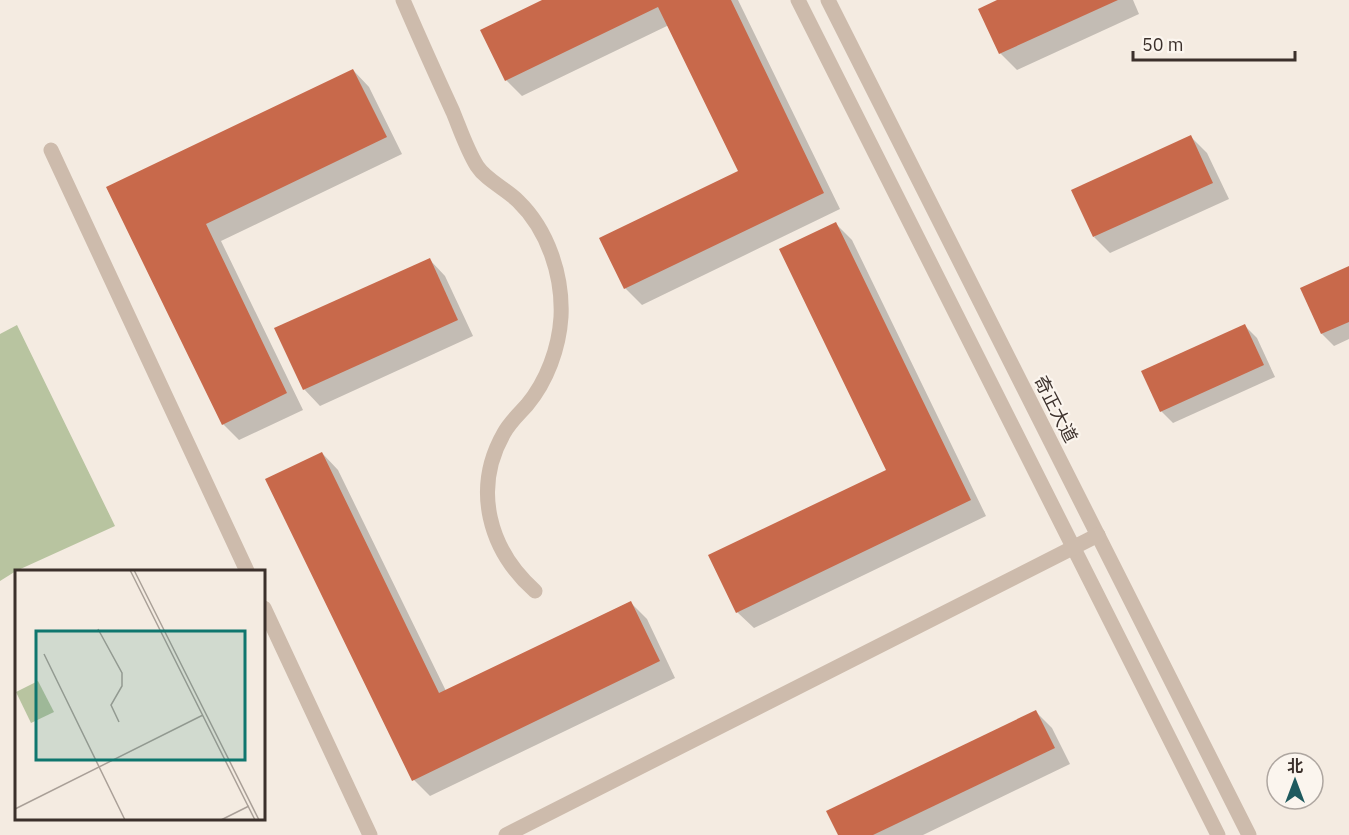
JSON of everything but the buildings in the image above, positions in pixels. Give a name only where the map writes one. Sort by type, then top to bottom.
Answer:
[{"type":"street","points":[[403,0],[477,168],[518,201],[532,217],[552,255],[558,276],[561,318],[554,355],[538,388],[501,439],[488,481],[489,517],[494,534],[510,566],[535,591]]},
{"type":"street","points":[[798,0],[1218,835]]},
{"type":"street","name":"奇正大道","points":[[828,0],[1249,835]]},
{"type":"street","points":[[51,150],[247,570]]},
{"type":"street","points":[[506,835],[1098,535]]},
{"type":"street","points":[[266,612],[370,835]]},
{"type":"green space","points":[[17,325],[115,526],[15,570],[0,581],[0,334]]}]
